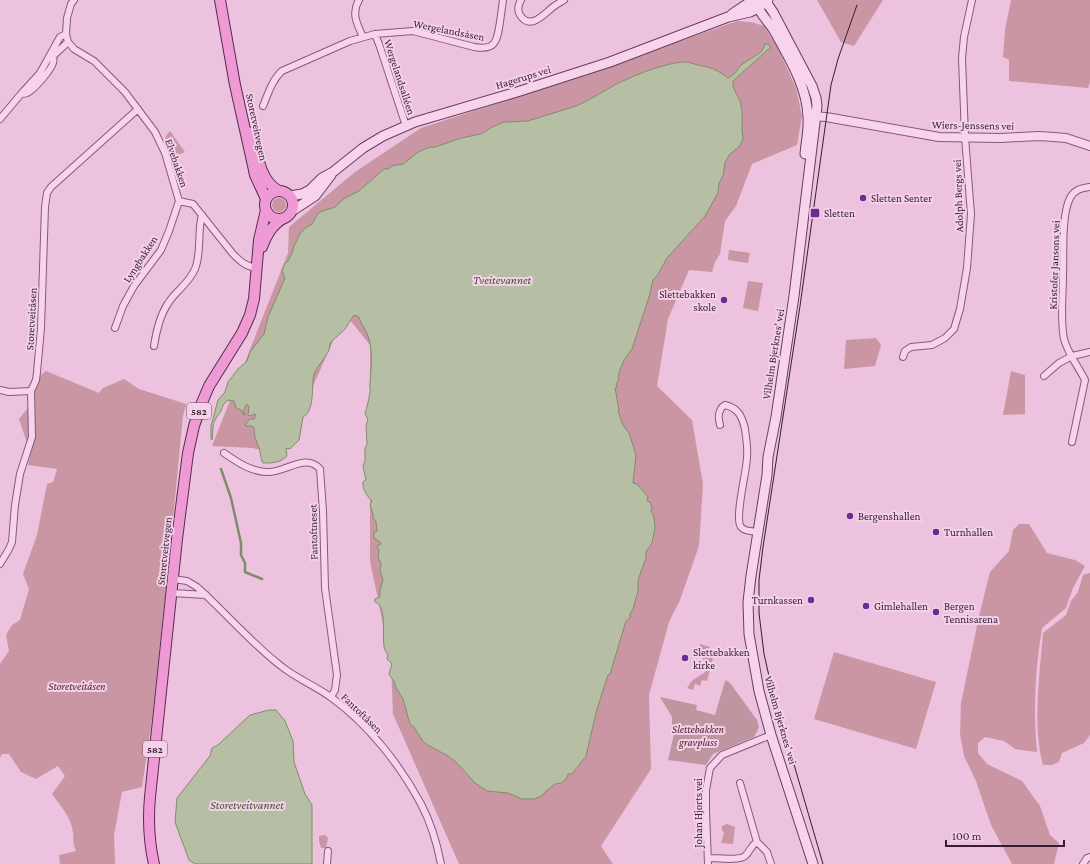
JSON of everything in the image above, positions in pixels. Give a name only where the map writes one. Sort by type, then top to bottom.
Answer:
[{"type":"main road","name":"Storetveitvegen","points":[[220,0],[235,85],[255,175],[266,199]]},
{"type":"main road","name":"Hagerups vei","points":[[290,196],[302,194],[310,190],[322,178],[333,172],[363,148],[383,136],[406,126],[445,112],[517,92],[610,62],[728,17],[760,2]]},
{"type":"main road","name":"Vilhelm Bjerknes' vei","points":[[760,2],[772,12],[812,86],[816,98],[812,116],[808,179],[794,296],[776,417],[768,457],[767,475],[748,602],[749,634],[759,691],[771,735],[813,864]]},
{"type":"main road","name":"Storetveitvegen","points":[[231,57],[239,80],[262,170],[268,181],[279,191]]},
{"type":"main road","name":"Hagerups vei","points":[[292,211],[315,196],[333,172]]},
{"type":"main road","name":"582","points":[[279,191],[290,196]]},
{"type":"main road","points":[[266,199],[272,193],[279,191]]},
{"type":"main road","points":[[290,196],[293,204],[292,211]]},
{"type":"main road","name":"582","points":[[266,199],[266,210]]},
{"type":"main road","name":"Storetveitvegen","points":[[154,864],[150,843],[150,797],[184,482],[194,426],[201,405],[209,386],[242,333],[250,315],[254,299],[259,240],[266,210]]},
{"type":"main road","points":[[266,210],[268,214],[275,219],[284,218]]},
{"type":"main road","name":"582","points":[[284,218],[292,211]]},
{"type":"main road","name":"Storetveitvegen","points":[[259,254],[271,229],[276,223],[284,218]]},
{"type":"street","points":[[52,55],[68,42],[66,34],[67,18],[71,4],[74,0]]},
{"type":"street","points":[[359,0],[355,7],[355,19],[363,37]]},
{"type":"street","name":"Wergelandsåsen","points":[[263,106],[274,81],[282,71],[350,41],[363,37],[375,34],[413,31],[484,49],[491,46],[497,39],[503,0]]},
{"type":"street","points":[[521,0],[518,7],[519,12],[524,20],[532,22],[536,21],[564,0]]},
{"type":"street","name":"Adolph Bergs vei","points":[[903,357],[905,351],[911,347],[932,345],[945,338],[954,328],[959,316],[967,268],[971,214],[965,137],[962,58],[964,37],[972,0]]},
{"type":"street","points":[[0,119],[40,73],[52,55],[60,37],[66,34]]},
{"type":"street","name":"Wergelandsalléen","points":[[375,34],[382,51],[406,126]]},
{"type":"street","name":"Elvebakken","points":[[68,42],[74,49],[94,61],[108,74],[125,92],[156,132],[179,200],[193,204],[240,261],[246,266],[252,267]]},
{"type":"street","name":"Storetveitåsen","points":[[0,564],[12,542],[15,505],[20,474],[32,437],[31,391],[36,380],[41,328],[45,207],[47,193],[138,109]]},
{"type":"street","name":"Wiers-Jenssens vei","points":[[812,116],[939,137],[1054,137],[1066,138],[1090,146]]},
{"type":"street","name":"Kristofer Jansons vei","points":[[1072,442],[1085,380],[1073,361],[1065,341],[1063,326],[1065,221],[1069,200],[1073,194],[1079,189],[1090,187]]},
{"type":"street","name":"Lyngbakken","points":[[115,328],[123,306],[134,286],[161,250],[179,200]]},
{"type":"street","points":[[154,346],[162,315],[167,305],[184,287],[196,268],[199,258],[199,235],[202,215]]},
{"type":"street","points":[[1044,376],[1058,363],[1072,356],[1090,352]]},
{"type":"street","points":[[0,390],[9,392],[31,391]]},
{"type":"street","points":[[720,425],[719,416],[722,407],[725,405],[734,408],[740,414],[746,437],[747,457],[739,522],[742,528],[749,531],[758,532]]},
{"type":"street","name":"Fantoftneset","points":[[224,453],[245,467],[261,472],[279,471],[303,462],[315,464],[320,469],[323,511],[325,588],[337,675],[331,697]]},
{"type":"street","name":"Fantoftåsen","points":[[173,579],[187,581],[197,587],[256,646],[297,677],[331,697],[347,710],[376,739],[422,804],[435,835],[442,864]]},
{"type":"street","points":[[172,593],[206,595]]},
{"type":"street","name":"Johan Hjorts vei","points":[[758,842],[752,846],[739,861],[708,861],[706,790],[710,768],[722,755],[771,735]]},
{"type":"street","points":[[740,783],[758,842],[767,852],[771,864]]},
{"type":"street","points":[[327,864],[328,851]]},
{"type":"street","points":[[1083,864],[1087,858],[1090,857]]},
{"type":"green space","points":[[817,0],[883,0],[854,46],[841,42]]},
{"type":"green space","points":[[1011,0],[1090,0],[1090,82],[1088,88],[1009,81],[1009,60],[1003,57],[1005,30]]},
{"type":"green space","name":"Tveitevannet","points":[[737,21],[751,22],[764,26],[778,48],[796,88],[802,116],[797,145],[752,164],[736,206],[725,221],[720,254],[715,262],[712,272],[689,270],[668,319],[657,386],[692,420],[703,484],[699,546],[680,600],[669,622],[649,695],[651,769],[601,846],[613,864],[459,864],[393,714],[391,663],[370,561],[370,345],[345,314],[282,456],[253,448],[212,446],[288,253],[289,227],[355,172],[421,128],[590,73]]},
{"type":"green space","points":[[170,131],[185,152],[170,159],[165,144],[165,138]]},
{"type":"green space","points":[[279,198],[284,200],[286,205],[284,210],[279,212],[274,210],[272,205],[274,200]]},
{"type":"green space","points":[[729,250],[750,253],[748,263],[728,260]]},
{"type":"green space","points":[[748,281],[763,283],[758,311],[743,308]]},
{"type":"green space","points":[[876,338],[881,345],[875,366],[844,369],[846,340]]},
{"type":"green space","name":"Storetveitåsen","points":[[46,371],[99,393],[103,388],[124,379],[139,389],[186,404],[183,416],[151,727],[142,787],[122,792],[114,835],[115,864],[60,864],[59,855],[76,851],[70,821],[52,794],[65,776],[58,766],[36,779],[21,772],[9,754],[2,754],[0,758],[0,664],[9,651],[6,635],[12,625],[20,620],[29,589],[23,574],[37,535],[47,484],[53,482],[57,469],[28,465],[33,442],[27,443],[19,419],[27,409],[37,378]]},
{"type":"green space","points":[[1011,371],[1025,375],[1025,414],[1003,415]]},
{"type":"green space","points":[[1019,524],[1029,524],[1047,553],[1075,560],[1085,566],[1073,588],[1066,608],[1042,628],[1035,690],[1037,752],[1015,749],[1004,741],[985,737],[978,743],[978,753],[987,764],[1022,781],[1040,806],[1050,835],[1059,843],[1054,864],[1012,864],[991,825],[976,781],[964,756],[960,734],[961,703],[979,616],[990,572],[1009,551],[1013,530]]},
{"type":"green space","points":[[1090,573],[1090,735],[1084,743],[1062,753],[1059,762],[1052,765],[1043,765],[1037,716],[1043,633],[1066,615],[1071,601],[1078,592],[1083,575]]},
{"type":"green space","points":[[700,644],[710,647],[709,652],[714,654],[707,681],[702,680],[700,686],[695,684],[693,690],[687,688],[690,683],[708,668],[698,650]]},
{"type":"green space","points":[[834,652],[936,682],[916,749],[814,719]]},
{"type":"green space","name":"Slettebakken gravplass","points":[[726,680],[730,683],[757,720],[759,727],[754,737],[713,754],[706,765],[668,760],[675,730],[672,724],[672,717],[660,697],[697,705],[696,710],[715,715]]},
{"type":"green space","points":[[727,824],[735,827],[733,844],[721,843],[724,833],[722,826]]},
{"type":"green space","points":[[325,835],[328,838],[326,848],[321,848],[319,836]]},
{"type":"water","name":"Tveitevannet","points":[[766,43],[771,47],[733,81],[733,87],[740,101],[742,110],[743,139],[739,147],[729,155],[725,163],[723,176],[719,183],[718,193],[705,216],[667,258],[657,276],[653,280],[632,349],[624,360],[619,372],[618,382],[616,384],[617,387],[615,388],[618,411],[623,425],[629,433],[636,455],[633,483],[637,484],[648,497],[647,501],[650,502],[652,508],[651,511],[654,517],[655,528],[652,543],[646,552],[646,558],[638,580],[638,591],[633,609],[630,614],[630,618],[626,621],[610,674],[608,675],[597,709],[586,756],[572,774],[568,774],[567,778],[561,783],[555,784],[542,796],[534,799],[522,799],[508,793],[487,791],[475,783],[456,762],[422,740],[414,727],[410,724],[403,699],[389,674],[392,664],[387,659],[388,655],[384,647],[383,615],[379,604],[375,602],[375,599],[380,597],[380,590],[383,580],[380,570],[381,564],[378,557],[379,551],[377,546],[381,544],[374,538],[374,533],[377,531],[376,521],[373,518],[370,505],[372,501],[368,497],[363,487],[363,482],[366,480],[363,466],[365,461],[365,448],[367,445],[366,425],[368,419],[365,414],[370,391],[371,356],[368,336],[359,317],[354,315],[345,329],[330,343],[328,352],[314,374],[311,406],[307,414],[303,417],[299,440],[290,449],[286,448],[287,456],[282,460],[273,463],[263,463],[255,437],[254,428],[252,426],[245,425],[250,419],[254,419],[256,415],[248,415],[249,406],[247,404],[243,411],[245,415],[241,410],[236,408],[234,401],[228,400],[223,405],[214,422],[212,440],[211,426],[218,400],[225,392],[228,382],[238,369],[247,361],[250,352],[264,334],[268,317],[285,278],[282,271],[300,234],[304,229],[312,224],[320,212],[335,207],[345,198],[359,191],[384,169],[403,164],[418,152],[430,147],[435,147],[461,138],[481,134],[504,122],[528,121],[576,106],[628,79],[668,64],[689,62],[713,69],[728,78],[734,74],[741,65],[761,52]]},
{"type":"water","name":"Storetveitvannet","points":[[269,710],[276,710],[285,721],[293,741],[294,762],[305,794],[312,805],[312,864],[195,864],[189,860],[175,822],[177,798],[210,756],[212,748],[218,745],[250,715]]},
{"type":"waterway","points":[[221,469],[231,498],[241,543],[241,555],[245,563],[245,572],[262,579]]},
{"type":"tram line","points":[[823,864],[772,689],[764,654],[759,613],[759,580],[831,85],[838,59],[857,5]]},
{"type":"place","name":"Sletten Senter","points":[[863,198]]},
{"type":"place","name":"Sletten","points":[[815,213]]},
{"type":"place","name":"Slettebakken skole","points":[[724,300]]},
{"type":"place","name":"Bergenshallen","points":[[850,516]]},
{"type":"place","name":"Turnhallen","points":[[936,532]]},
{"type":"place","name":"Turnkassen","points":[[811,600]]},
{"type":"place","name":"Gimlehallen","points":[[866,606]]},
{"type":"place","name":"Bergen Tennisarena","points":[[936,612]]},
{"type":"place","name":"Slettebakken kirke","points":[[685,658]]}]
